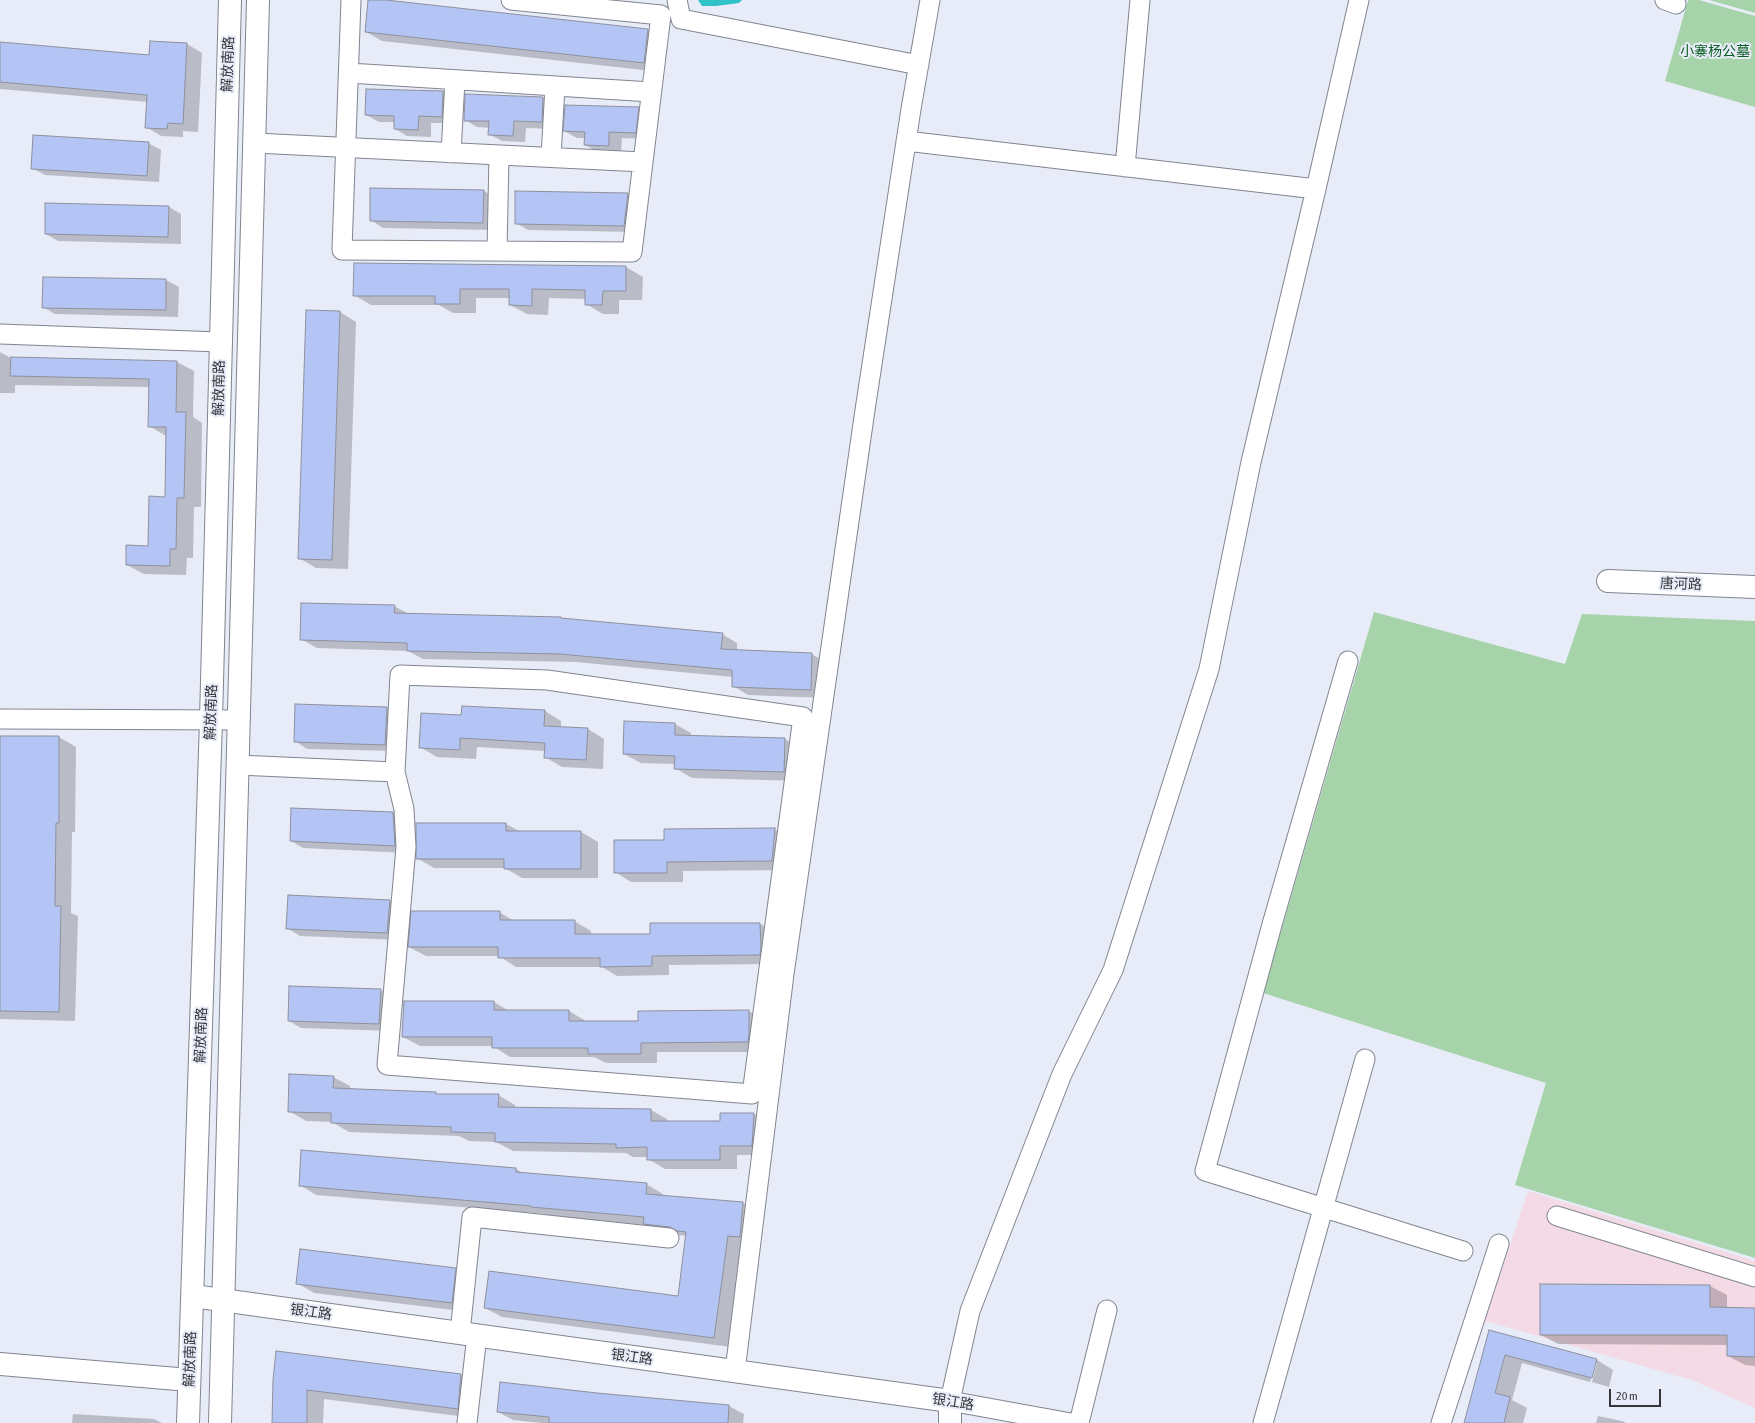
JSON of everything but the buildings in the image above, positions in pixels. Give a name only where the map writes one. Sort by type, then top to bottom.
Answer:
[{"type":"main road","name":"解放南路","points":[[188,1423],[211,720],[230,0]]},
{"type":"main road","name":"解放南路","points":[[220,1423],[240,720],[258,0]]},
{"type":"main road","name":"唐河路","points":[[1608,581],[1755,587]]},
{"type":"main road","name":"银江路","points":[[192,1296],[950,1401]]},
{"type":"main road","points":[[0,1364],[189,1380]]},
{"type":"main road","points":[[950,1401],[950,1423]]},
{"type":"street","points":[[351,0],[342,250],[632,252],[660,15],[511,0]]},
{"type":"street","points":[[677,0],[681,19],[919,65]]},
{"type":"street","points":[[735,1371],[784,974],[865,410],[906,141],[930,0]]},
{"type":"street","points":[[1125,167],[1140,0]]},
{"type":"street","points":[[950,1401],[970,1311],[1062,1074],[1114,970],[1209,669],[1251,462],[1359,0]]},
{"type":"street","points":[[349,73],[651,92]]},
{"type":"street","points":[[451,152],[455,80]]},
{"type":"street","points":[[551,158],[554,86]]},
{"type":"street","points":[[906,141],[1316,189]]},
{"type":"street","points":[[254,143],[643,162]]},
{"type":"street","points":[[497,251],[499,155]]},
{"type":"street","points":[[0,334],[220,342]]},
{"type":"street","points":[[1348,661],[1273,921],[1205,1171],[1463,1251]]},
{"type":"street","points":[[400,675],[547,680],[803,717],[752,1094],[386,1065],[406,847],[404,809],[395,772],[400,675]]},
{"type":"street","points":[[0,719],[240,720]]},
{"type":"street","points":[[238,766],[395,772]]},
{"type":"street","points":[[1263,1423],[1365,1059]]},
{"type":"street","points":[[1557,1216],[1755,1277]]},
{"type":"street","points":[[468,1423],[468,1334],[472,1217],[669,1238]]},
{"type":"street","points":[[1441,1423],[1499,1244]]},
{"type":"street","points":[[1079,1423],[1107,1310]]},
{"type":"street","name":"银江路","points":[[950,1401],[1071,1423]]},
{"type":"shaded area","points":[[1528,1191],[1755,1261],[1755,1408],[1692,1380],[1485,1321]]},
{"type":"green space","name":"小寨杨公墓","points":[[1688,0],[1699,0],[1755,16],[1755,107],[1665,81]]},
{"type":"green space","points":[[1709,0],[1755,0],[1755,13]]},
{"type":"green space","points":[[1374,612],[1565,664],[1582,614],[1755,621],[1755,1258],[1515,1185],[1546,1083],[1263,993]]},
{"type":"water","points":[[698,0],[742,0],[739,3],[702,6]]}]
